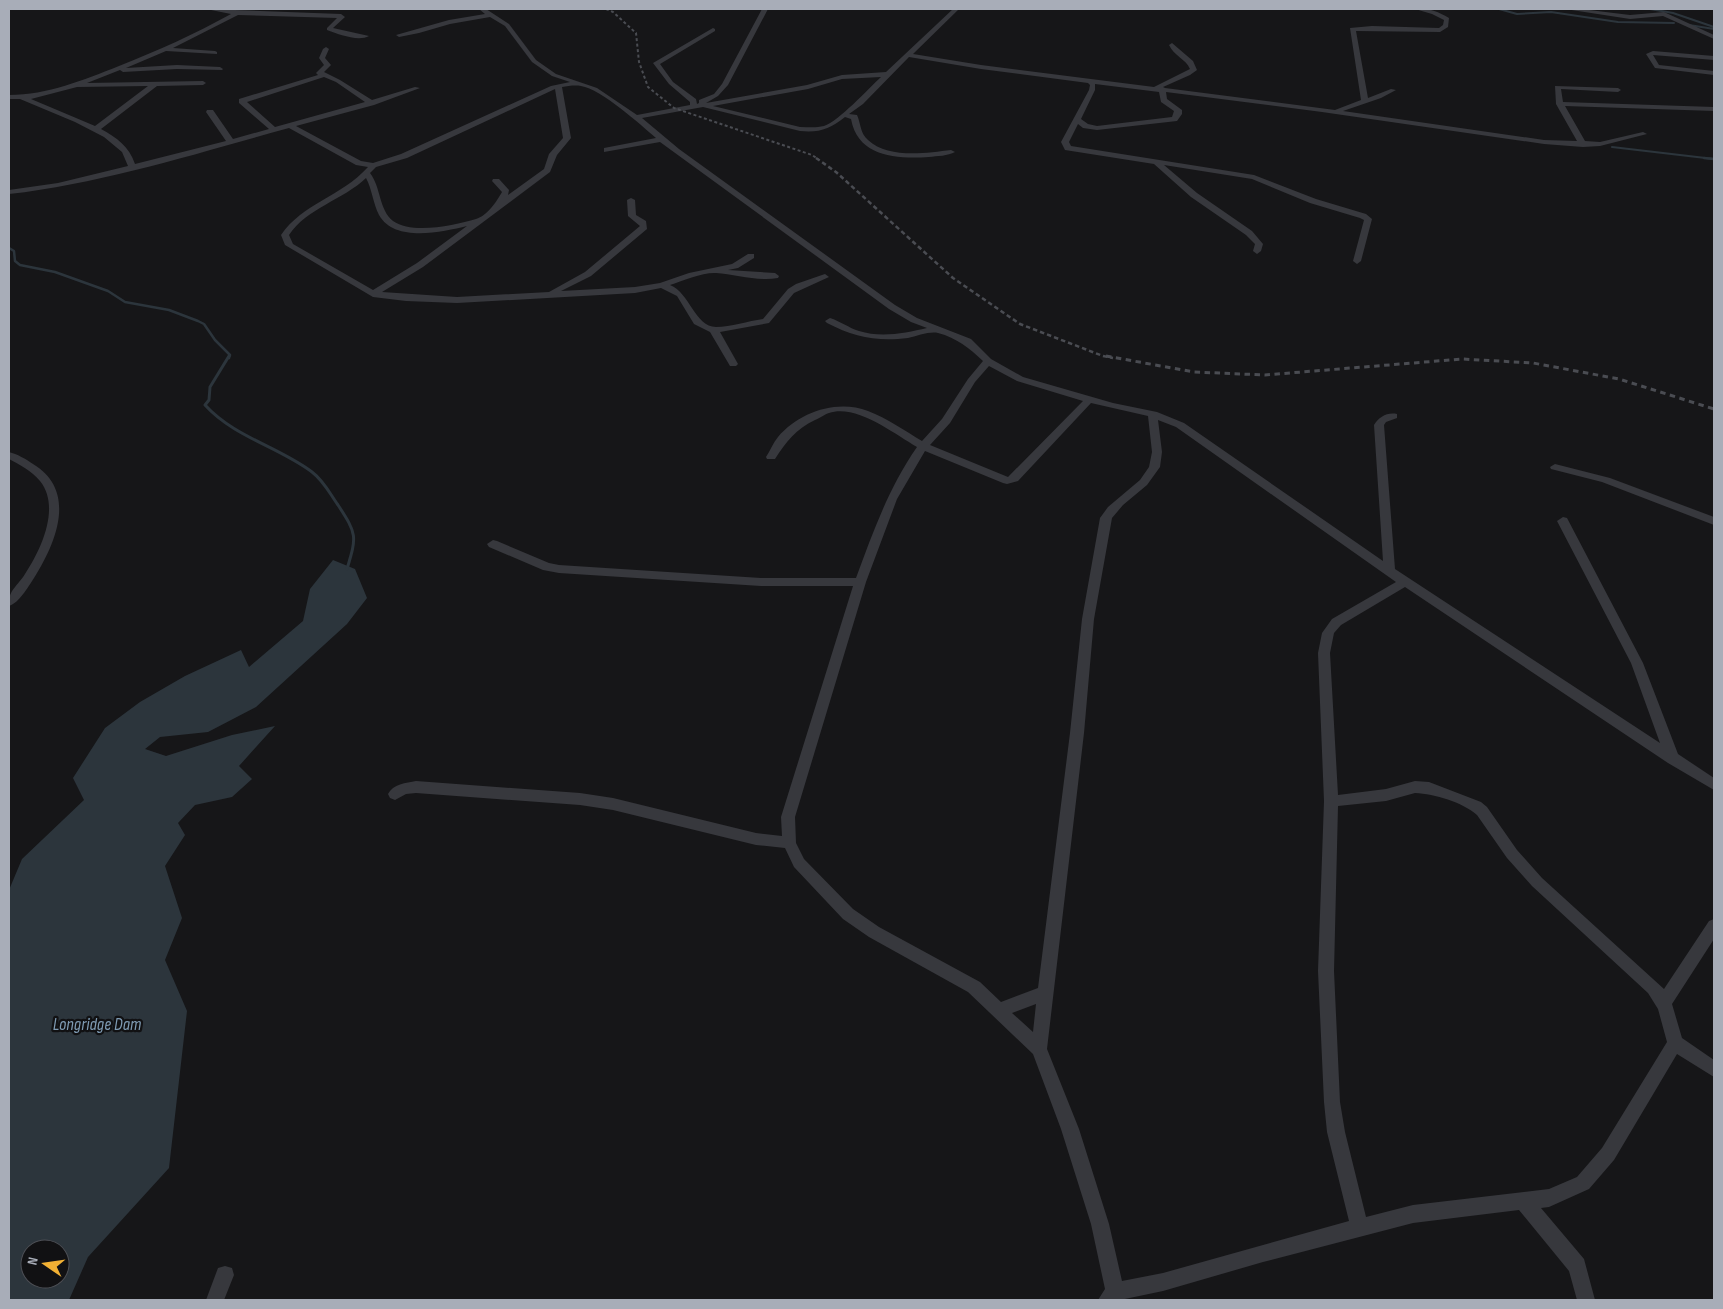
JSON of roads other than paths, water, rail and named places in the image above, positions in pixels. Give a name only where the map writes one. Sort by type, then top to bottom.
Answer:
[{"type":"street","points":[[210,9],[237,13],[341,16],[342,18],[329,29],[346,34],[366,36]]},
{"type":"street","points":[[482,9],[507,26],[528,56],[554,75],[595,89],[636,117],[662,139],[892,307],[914,320],[968,341],[988,361],[1020,379],[1090,400],[1153,414],[1180,424],[1405,582],[1714,785]]},
{"type":"street","points":[[697,105],[716,95],[725,85],[765,9]]},
{"type":"street","points":[[713,30],[656,63],[671,83],[697,105],[812,130],[828,127],[860,102],[956,9]]},
{"type":"street","points":[[1414,9],[1426,25],[1426,29]]},
{"type":"street","points":[[1365,102],[1352,29],[1443,29],[1446,26],[1447,19],[1434,12],[1418,9]]},
{"type":"street","points":[[1568,9],[1630,17],[1665,12],[1714,37]]},
{"type":"street","points":[[9,97],[22,98],[54,92],[74,85],[189,40],[237,13]]},
{"type":"street","points":[[399,35],[418,32],[449,22],[490,15]]},
{"type":"street","points":[[1153,88],[1194,70],[1192,64],[1175,52],[1172,45]]},
{"type":"street","points":[[326,49],[322,58],[328,64],[319,73],[338,82],[371,103]]},
{"type":"street","points":[[165,50],[215,53]]},
{"type":"street","points":[[1714,58],[1649,54],[1657,67],[1714,73]]},
{"type":"street","points":[[908,55],[1090,81],[1331,111],[1544,142],[1583,145],[1612,143],[1643,134]]},
{"type":"street","points":[[115,69],[177,67],[220,69]]},
{"type":"street","points":[[636,117],[808,87],[842,77],[888,74]]},
{"type":"street","points":[[274,130],[242,100],[324,75]]},
{"type":"street","points":[[373,294],[420,265],[547,170],[553,154],[567,138],[554,75]]},
{"type":"street","points":[[1090,81],[1093,85],[1092,90],[1065,142],[1068,148],[1254,177],[1313,201],[1363,216],[1368,219],[1357,262]]},
{"type":"street","points":[[74,85],[203,83]]},
{"type":"street","points":[[95,130],[155,84]]},
{"type":"street","points":[[583,84],[555,86],[448,137],[370,169],[360,180],[339,195],[295,220],[285,235],[289,245],[373,294],[406,298],[457,300],[548,294],[606,293],[662,285],[692,275],[735,266],[751,256]]},
{"type":"street","points":[[1583,145],[1560,104],[1557,87],[1618,90]]},
{"type":"street","points":[[9,192],[58,185],[133,168],[291,126],[417,88]]},
{"type":"street","points":[[1077,120],[1086,126],[1096,128],[1174,119],[1178,114],[1178,110],[1164,100],[1162,89]]},
{"type":"street","points":[[1331,111],[1365,102],[1393,90]]},
{"type":"street","points":[[22,98],[95,130],[115,141],[125,150],[133,168]]},
{"type":"street","points":[[1560,104],[1714,109]]},
{"type":"street","points":[[210,112],[231,142]]},
{"type":"street","points":[[844,115],[854,118],[858,132],[866,142],[885,151],[912,156],[952,152]]},
{"type":"street","points":[[291,126],[370,169],[374,189],[384,216],[390,223],[404,228],[423,230],[455,227],[467,223],[492,210],[498,204],[506,192],[496,181]]},
{"type":"street","points":[[607,150],[662,139]]},
{"type":"street","points":[[1157,163],[1194,194],[1250,233],[1259,244],[1257,252]]},
{"type":"street","points":[[548,294],[588,274],[644,227],[643,223],[632,216],[631,200]]},
{"type":"street","points":[[714,271],[775,276]]},
{"type":"street","points":[[662,285],[677,290],[700,325],[714,330],[766,321],[791,291],[799,286],[825,277]]},
{"type":"street","points":[[830,321],[855,333],[867,335],[911,336],[936,329]]},
{"type":"street","points":[[714,330],[733,364]]},
{"type":"street","points":[[988,361],[971,382],[946,421],[923,446],[910,465],[892,499],[860,582],[788,817],[788,843],[799,863],[848,914],[874,932],[974,988],[1000,1010],[1039,1049],[1070,1129],[1100,1224],[1111,1296],[1263,1253],[1413,1214],[1549,1198],[1583,1183],[1608,1154],[1675,1042]]},
{"type":"street","points":[[771,457],[789,431],[799,424],[834,408],[844,408],[865,413],[923,446],[1007,481],[1014,479],[1090,400]]},
{"type":"street","points":[[1039,1049],[1077,733],[1088,619],[1106,518],[1111,508],[1149,479],[1154,468],[1157,456],[1152,424],[1153,414]]},
{"type":"street","points":[[1389,570],[1379,425],[1382,420],[1393,416]]},
{"type":"street","points":[[9,455],[31,467],[48,483],[54,500],[54,517],[46,545],[32,572],[9,602]]},
{"type":"street","points":[[1555,467],[1606,480],[1714,521]]},
{"type":"street","points":[[1563,521],[1637,662],[1673,758]]},
{"type":"street","points":[[493,544],[546,567],[558,569],[761,582],[860,582]]},
{"type":"street","points":[[1360,1228],[1336,1132],[1332,1102],[1326,971],[1331,801],[1330,754],[1324,680],[1325,640],[1331,627],[1342,618],[1405,582]]},
{"type":"street","points":[[395,794],[403,789],[416,787],[580,799],[613,804],[756,839],[788,843]]},
{"type":"street","points":[[1331,801],[1386,795],[1415,787],[1429,788],[1476,806],[1482,811],[1512,854],[1537,882],[1654,988],[1664,1002],[1675,1042],[1714,1069]]},
{"type":"street","points":[[1664,1002],[1714,926]]},
{"type":"street","points":[[1000,1010],[1046,993]]},
{"type":"street","points":[[1523,1200],[1577,1266],[1586,1300]]},
{"type":"street","points":[[215,1300],[225,1275]]},
{"type":"water","name":"Longridge Dam","points":[[333,560],[355,569],[367,598],[347,624],[256,707],[208,732],[160,737],[145,749],[166,756],[232,735],[275,726],[239,766],[252,779],[232,797],[195,805],[178,823],[185,835],[165,866],[182,918],[165,960],[187,1011],[169,1168],[88,1257],[69,1300],[9,1300],[9,890],[22,859],[84,800],[73,778],[105,728],[140,702],[185,676],[241,650],[249,667],[303,621],[310,589]]},
{"type":"waterway","points":[[1499,9],[1517,14],[1551,12],[1618,22],[1674,23]]},
{"type":"waterway","points":[[1650,9],[1673,13],[1714,27]]},
{"type":"waterway","points":[[1689,25],[1714,29]]},
{"type":"waterway","points":[[1612,147],[1714,159],[1704,158]]},
{"type":"waterway","points":[[9,248],[14,251],[15,261],[20,265],[55,272],[108,291],[125,302],[169,310],[198,321],[204,324],[215,340],[230,355],[229,358]]},
{"type":"waterway","points":[[229,356],[210,387],[209,400],[205,405],[229,425],[299,463],[320,479],[352,529],[354,542],[347,569]]},
{"type":"railway","points":[[606,9],[613,12],[636,33],[639,62],[648,87],[674,108],[812,155],[818,159]]},
{"type":"railway","points":[[816,158],[836,172],[953,278],[1020,324],[1103,356],[1113,358]]},
{"type":"railway","points":[[1106,356],[1194,372],[1265,375],[1462,359],[1533,363],[1619,379],[1714,409]]}]
